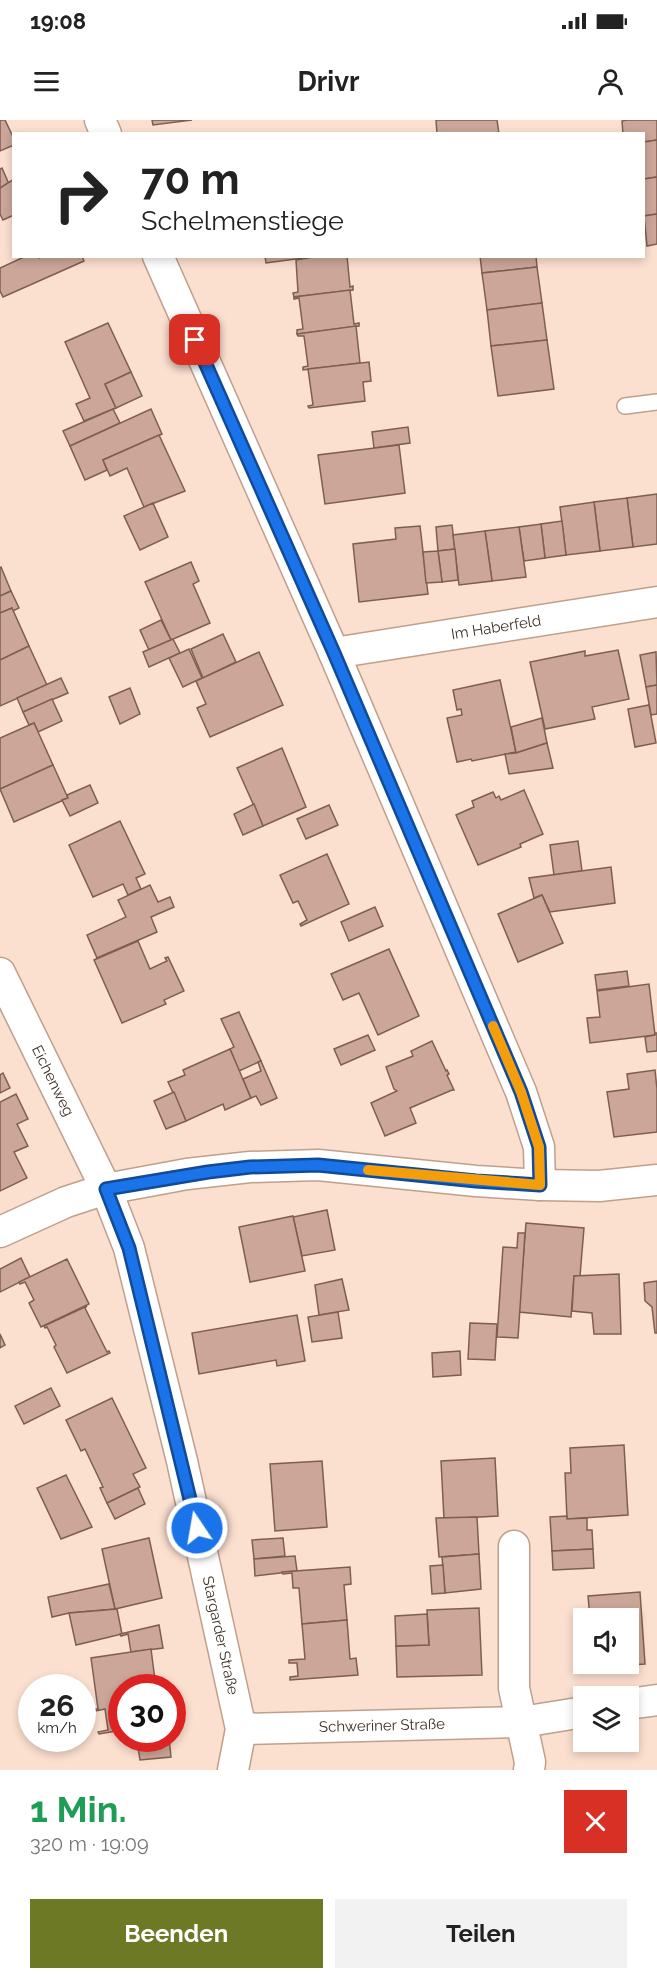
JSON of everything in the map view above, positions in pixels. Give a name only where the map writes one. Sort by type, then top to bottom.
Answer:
[{"type":"street","points":[[159,258],[334,653],[521,1092],[539,1147],[540,1185]]},
{"type":"street","name":"Im Haberfeld","points":[[334,653],[657,602]]},
{"type":"street","name":"Eichenweg","points":[[0,973],[106,1189]]},
{"type":"street","points":[[0,1233],[66,1202],[106,1189],[250,1167],[318,1165],[540,1185],[599,1186],[657,1180]]},
{"type":"street","name":"Stargarder Straße","points":[[106,1189],[129,1248],[182,1461],[241,1729],[233,1770]]},
{"type":"street","points":[[514,1546],[514,1688],[530,1762],[529,1770]]},
{"type":"street","points":[[639,1702],[657,1700]]},
{"type":"street","name":"Schweriner Straße","points":[[241,1729],[522,1722],[573,1714]]},
{"type":"lane","points":[[626,406],[657,402]]},
{"type":"building","points":[[0,120],[5,120],[12,135],[12,146],[0,151]]},
{"type":"building","points":[[152,120],[192,120],[153,125]]},
{"type":"building","points":[[436,120],[497,120],[499,132],[437,132]]},
{"type":"building","points":[[657,120],[657,140],[645,142],[645,132],[623,132],[622,121]]},
{"type":"building","points":[[657,140],[657,177],[645,179],[645,142]]},
{"type":"building","points":[[2,168],[9,184],[0,188],[0,169]]},
{"type":"building","points":[[657,177],[657,214],[645,216],[645,179]]},
{"type":"building","points":[[12,180],[12,216],[3,220],[0,214],[0,188]]},
{"type":"building","points":[[657,214],[657,244],[647,246],[645,216]]},
{"type":"building","points":[[22,258],[83,258],[84,261],[3,297],[0,291],[0,268]]},
{"type":"building","points":[[265,258],[304,258],[266,263]]},
{"type":"building","points":[[347,258],[350,287],[353,286],[353,290],[294,297],[293,293],[298,292],[296,260]]},
{"type":"building","points":[[480,258],[536,258],[537,267],[482,273]]},
{"type":"building","points":[[537,267],[542,303],[487,310],[482,273]]},
{"type":"building","points":[[350,290],[354,324],[359,323],[359,326],[297,334],[297,330],[303,329],[299,298],[294,299],[294,297]]},
{"type":"building","points":[[542,303],[547,340],[491,346],[487,310]]},
{"type":"building","points":[[108,323],[131,372],[105,384],[116,408],[84,421],[76,404],[90,398],[65,342]]},
{"type":"building","points":[[356,326],[360,363],[303,370],[303,367],[308,366],[304,336],[297,334]]},
{"type":"building","points":[[547,340],[554,389],[498,396],[491,346]]},
{"type":"building","points":[[369,362],[371,381],[363,382],[365,401],[309,408],[308,406],[313,405],[308,369]]},
{"type":"building","points":[[131,372],[142,396],[116,408],[105,384]]},
{"type":"building","points":[[113,409],[120,423],[70,446],[63,431]]},
{"type":"building","points":[[151,409],[162,434],[103,460],[107,470],[85,480],[70,446]]},
{"type":"building","points":[[408,427],[410,443],[374,448],[372,432]]},
{"type":"building","points":[[159,435],[185,491],[144,507],[127,468],[110,476],[103,460]]},
{"type":"building","points":[[399,445],[405,493],[325,504],[318,455]]},
{"type":"building","points":[[657,494],[657,544],[633,547],[627,498]]},
{"type":"building","points":[[627,498],[633,547],[600,551],[594,502]]},
{"type":"building","points":[[594,502],[600,551],[566,555],[560,507]]},
{"type":"building","points":[[153,503],[168,537],[140,550],[124,516]]},
{"type":"building","points":[[562,521],[566,555],[545,558],[541,524]]},
{"type":"building","points":[[541,524],[545,558],[524,561],[519,527]]},
{"type":"building","points":[[452,525],[455,549],[438,551],[436,527]]},
{"type":"building","points":[[420,526],[428,594],[359,602],[353,544],[396,539],[395,528]]},
{"type":"building","points":[[519,527],[526,577],[492,581],[485,531]]},
{"type":"building","points":[[485,531],[492,581],[459,585],[453,535]]},
{"type":"building","points":[[455,549],[458,580],[442,582],[438,551]]},
{"type":"building","points":[[438,551],[442,582],[426,583],[423,552]]},
{"type":"building","points":[[191,562],[199,581],[193,584],[210,623],[171,640],[145,582]]},
{"type":"building","points":[[0,568],[11,591],[0,596]]},
{"type":"building","points":[[11,591],[19,608],[0,613],[0,596]]},
{"type":"building","points":[[12,608],[29,646],[0,660],[0,613]]},
{"type":"building","points":[[161,620],[171,640],[149,650],[140,630]]},
{"type":"building","points":[[223,634],[236,662],[203,678],[191,649]]},
{"type":"building","points":[[173,639],[180,653],[149,667],[143,652]]},
{"type":"building","points":[[29,646],[47,685],[0,706],[0,660]]},
{"type":"building","points":[[189,649],[202,678],[183,687],[169,658]]},
{"type":"building","points":[[618,650],[629,699],[592,707],[595,719],[545,729],[530,662],[585,651],[585,656]]},
{"type":"building","points":[[259,652],[283,705],[210,737],[197,708],[206,704],[196,681]]},
{"type":"building","points":[[656,652],[657,685],[646,687],[640,655]]},
{"type":"building","points":[[61,678],[68,693],[23,712],[17,698]]},
{"type":"building","points":[[500,680],[516,752],[457,762],[447,718],[462,715],[461,709],[457,710],[453,690]]},
{"type":"building","points":[[657,685],[657,714],[651,715],[646,687]]},
{"type":"building","points":[[130,688],[140,714],[120,724],[109,697]]},
{"type":"building","points":[[52,699],[62,721],[38,732],[34,723],[29,725],[23,712]]},
{"type":"building","points":[[649,705],[656,743],[635,747],[628,709]]},
{"type":"building","points":[[542,718],[547,743],[516,753],[511,727]]},
{"type":"building","points":[[34,723],[53,765],[0,789],[0,738]]},
{"type":"building","points":[[547,743],[553,768],[509,774],[505,754],[516,753]]},
{"type":"building","points":[[282,748],[306,807],[263,826],[237,768]]},
{"type":"building","points":[[53,765],[68,798],[14,822],[0,789]]},
{"type":"building","points":[[90,785],[98,803],[70,816],[62,800],[68,798],[67,795]]},
{"type":"building","points":[[524,790],[543,834],[520,844],[521,847],[478,865],[456,815],[474,807],[472,801],[493,792],[496,798],[499,796],[501,800]]},
{"type":"building","points":[[254,804],[263,826],[243,835],[234,814]]},
{"type":"building","points":[[329,805],[338,825],[306,839],[297,819]]},
{"type":"building","points":[[120,821],[145,874],[136,878],[141,889],[128,895],[123,884],[93,897],[69,845]]},
{"type":"building","points":[[578,841],[582,871],[554,875],[550,845]]},
{"type":"building","points":[[327,854],[349,904],[301,926],[300,924],[307,920],[298,901],[293,903],[280,875]]},
{"type":"building","points":[[611,867],[615,903],[550,912],[542,895],[534,898],[529,878]]},
{"type":"building","points":[[150,885],[158,902],[170,897],[174,907],[151,917],[157,932],[97,958],[87,935],[126,917],[118,900]]},
{"type":"building","points":[[542,895],[563,943],[518,962],[498,914]]},
{"type":"building","points":[[375,907],[383,926],[349,941],[341,922]]},
{"type":"building","points":[[138,941],[150,969],[167,961],[165,958],[168,957],[184,991],[164,1000],[166,1004],[122,1023],[94,960]]},
{"type":"building","points":[[389,949],[419,1016],[378,1035],[359,993],[343,1000],[331,974]]},
{"type":"building","points":[[627,971],[629,986],[597,990],[595,975]]},
{"type":"building","points":[[649,984],[655,1035],[590,1043],[587,1018],[600,1017],[597,991]]},
{"type":"building","points":[[239,1012],[261,1061],[239,1071],[230,1049],[234,1047],[221,1019]]},
{"type":"building","points":[[657,1033],[657,1051],[647,1052],[645,1037],[655,1035]]},
{"type":"building","points":[[368,1035],[375,1050],[341,1065],[334,1049]]},
{"type":"building","points":[[432,1041],[449,1074],[447,1075],[454,1090],[410,1108],[416,1123],[385,1136],[371,1103],[397,1091],[394,1089],[386,1067],[413,1056],[411,1051]]},
{"type":"building","points":[[230,1049],[251,1098],[225,1110],[223,1104],[186,1121],[168,1082],[185,1075],[183,1070]]},
{"type":"building","points":[[261,1061],[277,1098],[261,1105],[256,1096],[251,1098],[243,1079],[261,1071],[258,1062]]},
{"type":"building","points":[[655,1070],[657,1132],[614,1137],[607,1092],[629,1089],[627,1074]]},
{"type":"building","points":[[3,1073],[10,1088],[0,1093],[0,1075]]},
{"type":"building","points":[[174,1092],[186,1121],[166,1129],[154,1101]]},
{"type":"building","points":[[16,1094],[28,1119],[17,1124],[28,1146],[14,1152],[27,1178],[0,1191],[0,1102]]},
{"type":"building","points":[[327,1210],[335,1250],[302,1256],[293,1217]]},
{"type":"building","points":[[293,1216],[305,1271],[250,1282],[239,1227]]},
{"type":"building","points":[[526,1223],[584,1228],[580,1276],[574,1276],[571,1317],[519,1312]]},
{"type":"building","points":[[518,1233],[525,1233],[518,1338],[497,1337],[503,1247],[517,1248]]},
{"type":"building","points":[[21,1258],[30,1277],[0,1292],[0,1269]]},
{"type":"building","points":[[67,1259],[89,1304],[41,1327],[29,1303],[34,1300],[25,1282],[20,1284],[19,1282]]},
{"type":"building","points":[[619,1274],[621,1334],[594,1334],[592,1313],[572,1311],[574,1276]]},
{"type":"building","points":[[342,1279],[349,1310],[319,1315],[315,1285]]},
{"type":"building","points":[[657,1281],[657,1333],[655,1333],[652,1307],[645,1301],[644,1283]]},
{"type":"building","points":[[87,1306],[85,1308],[107,1352],[110,1353],[67,1373],[54,1347],[56,1345],[47,1327],[44,1326]]},
{"type":"building","points":[[338,1312],[342,1338],[312,1342],[308,1317]]},
{"type":"building","points":[[297,1315],[305,1361],[277,1366],[276,1360],[199,1374],[192,1333]]},
{"type":"building","points":[[470,1323],[497,1324],[495,1360],[468,1359]]},
{"type":"building","points":[[0,1334],[5,1345],[0,1348]]},
{"type":"building","points":[[460,1351],[461,1375],[433,1377],[432,1353]]},
{"type":"building","points":[[51,1388],[60,1406],[24,1424],[15,1406]]},
{"type":"building","points":[[112,1398],[146,1468],[133,1474],[140,1487],[107,1503],[100,1488],[103,1487],[85,1449],[81,1451],[66,1420]]},
{"type":"building","points":[[624,1445],[628,1515],[567,1519],[565,1473],[571,1473],[570,1448]]},
{"type":"building","points":[[495,1458],[498,1516],[444,1519],[441,1461]]},
{"type":"building","points":[[322,1461],[327,1527],[275,1531],[270,1464]]},
{"type":"building","points":[[66,1475],[92,1527],[61,1539],[37,1488]]},
{"type":"building","points":[[138,1488],[145,1504],[115,1519],[107,1503]]},
{"type":"building","points":[[567,1516],[567,1519],[587,1518],[587,1530],[592,1530],[593,1549],[552,1551],[550,1517]]},
{"type":"building","points":[[477,1517],[479,1554],[439,1557],[436,1518]]},
{"type":"building","points":[[149,1538],[162,1598],[115,1609],[102,1549]]},
{"type":"building","points":[[283,1538],[285,1556],[254,1559],[252,1540]]},
{"type":"building","points":[[593,1549],[594,1568],[553,1570],[552,1551]]},
{"type":"building","points":[[479,1554],[481,1589],[445,1593],[442,1557]]},
{"type":"building","points":[[295,1556],[297,1571],[255,1576],[254,1559]]},
{"type":"building","points":[[443,1565],[445,1593],[432,1594],[430,1566]]},
{"type":"building","points":[[350,1567],[351,1584],[344,1585],[347,1620],[302,1624],[299,1588],[293,1588],[292,1573],[283,1574],[282,1572]]},
{"type":"building","points":[[109,1584],[115,1609],[69,1613],[52,1617],[48,1597]]},
{"type":"building","points":[[640,1592],[645,1664],[639,1664],[639,1608],[589,1608],[588,1596]]},
{"type":"building","points":[[479,1608],[482,1675],[397,1677],[396,1646],[429,1645],[427,1610]]},
{"type":"building","points":[[117,1609],[122,1634],[76,1645],[69,1613]]},
{"type":"building","points":[[427,1614],[429,1645],[396,1646],[395,1616]]},
{"type":"building","points":[[347,1620],[350,1659],[356,1658],[358,1675],[290,1680],[290,1677],[298,1676],[297,1663],[289,1663],[289,1660],[305,1659],[302,1624]]},
{"type":"building","points":[[159,1625],[163,1648],[131,1652],[128,1634],[121,1636],[120,1634]]},
{"type":"building","points":[[151,1649],[154,1674],[108,1674],[108,1730],[105,1709],[96,1711],[98,1709],[96,1674],[93,1674],[91,1658]]},
{"type":"building","points":[[139,1752],[170,1752],[171,1757],[140,1760]]},
{"type":"slow traffic","points":[[368,1170],[540,1185],[539,1147],[521,1092],[493,1026]]},
{"type":"route","points":[[195,340],[334,653],[521,1092],[539,1147],[540,1185],[318,1165],[250,1167],[187,1174],[106,1189],[129,1248],[197,1528]]}]
